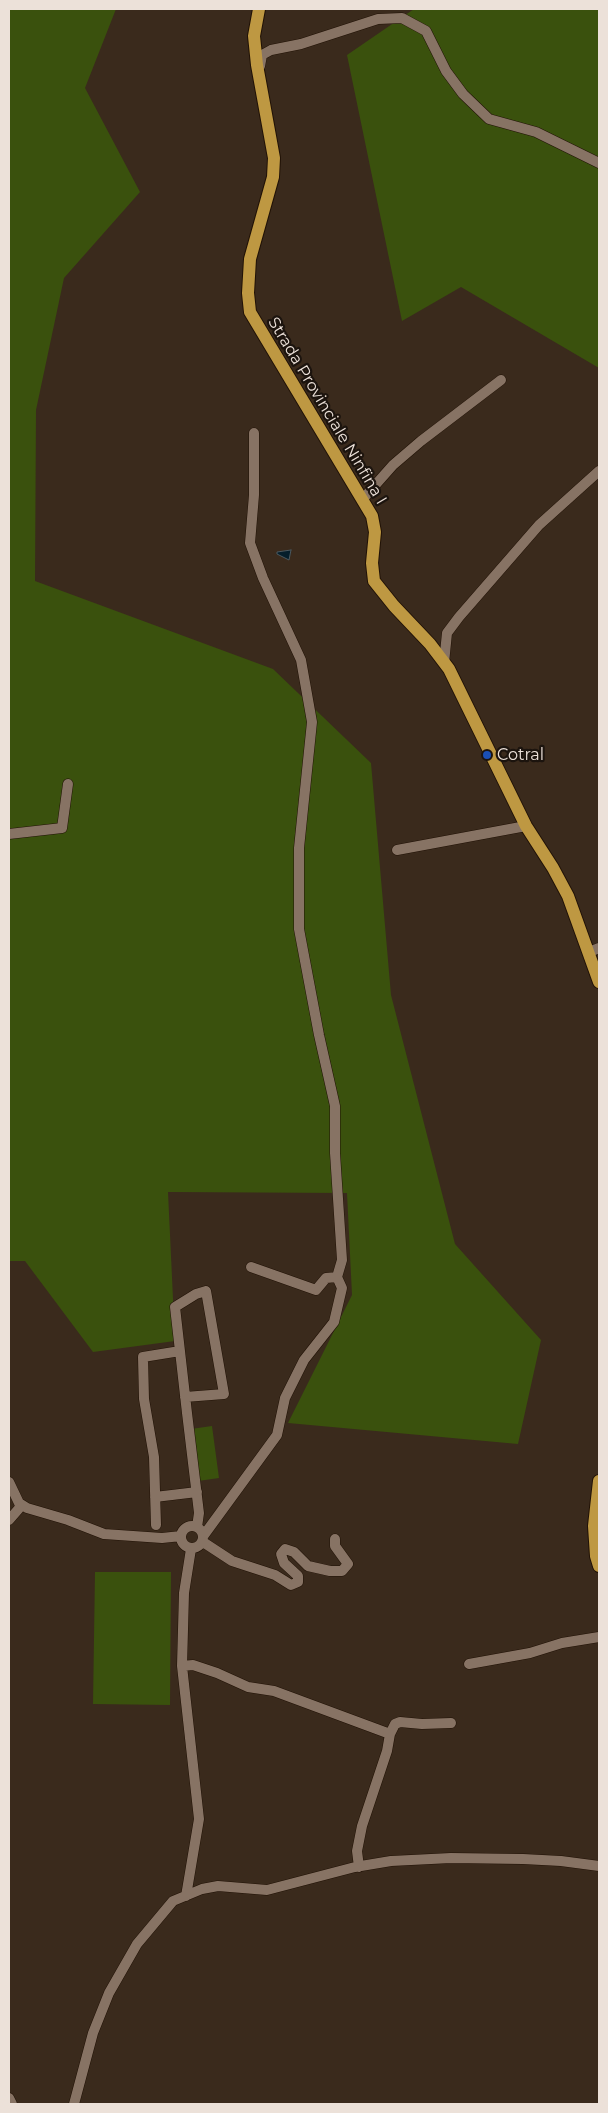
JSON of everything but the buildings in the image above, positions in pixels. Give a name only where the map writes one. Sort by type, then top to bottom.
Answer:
[{"type":"main road","name":"Strada Provinciale Ninfina I","points":[[259,9],[254,36],[256,65],[274,158],[273,177],[250,260],[248,293],[250,312],[372,516],[375,532],[372,563],[374,581],[394,606],[430,644],[444,663],[462,694],[526,826],[561,880],[594,950],[599,982]]},
{"type":"main road","points":[[599,1481],[594,1526],[596,1556],[599,1566]]},
{"type":"street","points":[[256,65],[261,66],[262,55],[271,50],[301,44],[378,19],[402,18],[426,31],[446,70],[463,94],[489,119],[536,132],[599,163]]},
{"type":"street","points":[[362,500],[393,465],[421,441],[501,380]]},
{"type":"street","points":[[201,1535],[277,1435],[285,1398],[304,1360],[334,1322],[342,1288],[337,1277],[342,1260],[335,1153],[335,1106],[319,1035],[299,929],[298,848],[312,722],[301,660],[263,578],[250,543],[254,494],[254,432]]},
{"type":"street","points":[[444,663],[447,633],[459,617],[539,525],[599,471]]},
{"type":"street","points":[[9,834],[62,828],[68,784]]},
{"type":"street","points":[[397,850],[526,826]]},
{"type":"street","points":[[251,1267],[316,1290],[326,1278],[337,1277]]},
{"type":"street","points":[[185,1398],[224,1394],[206,1291],[196,1294],[175,1307],[185,1398],[197,1492],[201,1535],[198,1548],[191,1549],[183,1544],[181,1536],[187,1527],[201,1535],[232,1561],[275,1575],[291,1585],[298,1582],[298,1576],[284,1564],[281,1554],[285,1550],[294,1552],[308,1566],[330,1571],[342,1571],[348,1564],[335,1546],[335,1539]]},
{"type":"street","points":[[156,1525],[154,1458],[144,1399],[143,1357],[180,1351]]},
{"type":"street","points":[[9,1482],[19,1503],[22,1505],[104,1534],[162,1538],[181,1536]]},
{"type":"street","points":[[155,1497],[197,1492]]},
{"type":"street","points":[[9,1520],[22,1505]]},
{"type":"street","points":[[186,1896],[193,1865],[199,1819],[182,1666],[184,1593],[191,1549]]},
{"type":"street","points":[[469,1664],[530,1653],[562,1642],[599,1637]]},
{"type":"street","points":[[182,1666],[193,1665],[248,1687],[274,1690],[390,1734]]},
{"type":"street","points":[[359,1867],[356,1851],[362,1826],[387,1751],[390,1734],[395,1724],[400,1722],[422,1724],[451,1723]]},
{"type":"street","points":[[74,2104],[93,2034],[109,1992],[137,1944],[173,1901],[202,1889],[218,1886],[267,1890],[391,1861],[451,1858],[561,1861],[599,1866]]},
{"type":"street","points":[[9,2098],[12,2104]]},
{"type":"green space","points":[[9,9],[116,9],[85,88],[140,192],[64,278],[36,410],[35,581],[273,669],[371,763],[391,995],[455,1244],[541,1340],[518,1444],[288,1423],[352,1295],[347,1193],[168,1192],[175,1341],[93,1352],[25,1261],[9,1261]]},
{"type":"green space","points":[[414,9],[599,9],[599,368],[461,287],[402,321],[347,55]]},
{"type":"green space","points":[[212,1426],[219,1478],[198,1481],[191,1429]]},
{"type":"green space","points":[[95,1572],[171,1572],[170,1705],[93,1704]]},
{"type":"water","points":[[291,550],[289,560],[277,554],[277,552]]},
{"type":"place","name":"Cotral","points":[[487,755]]}]
